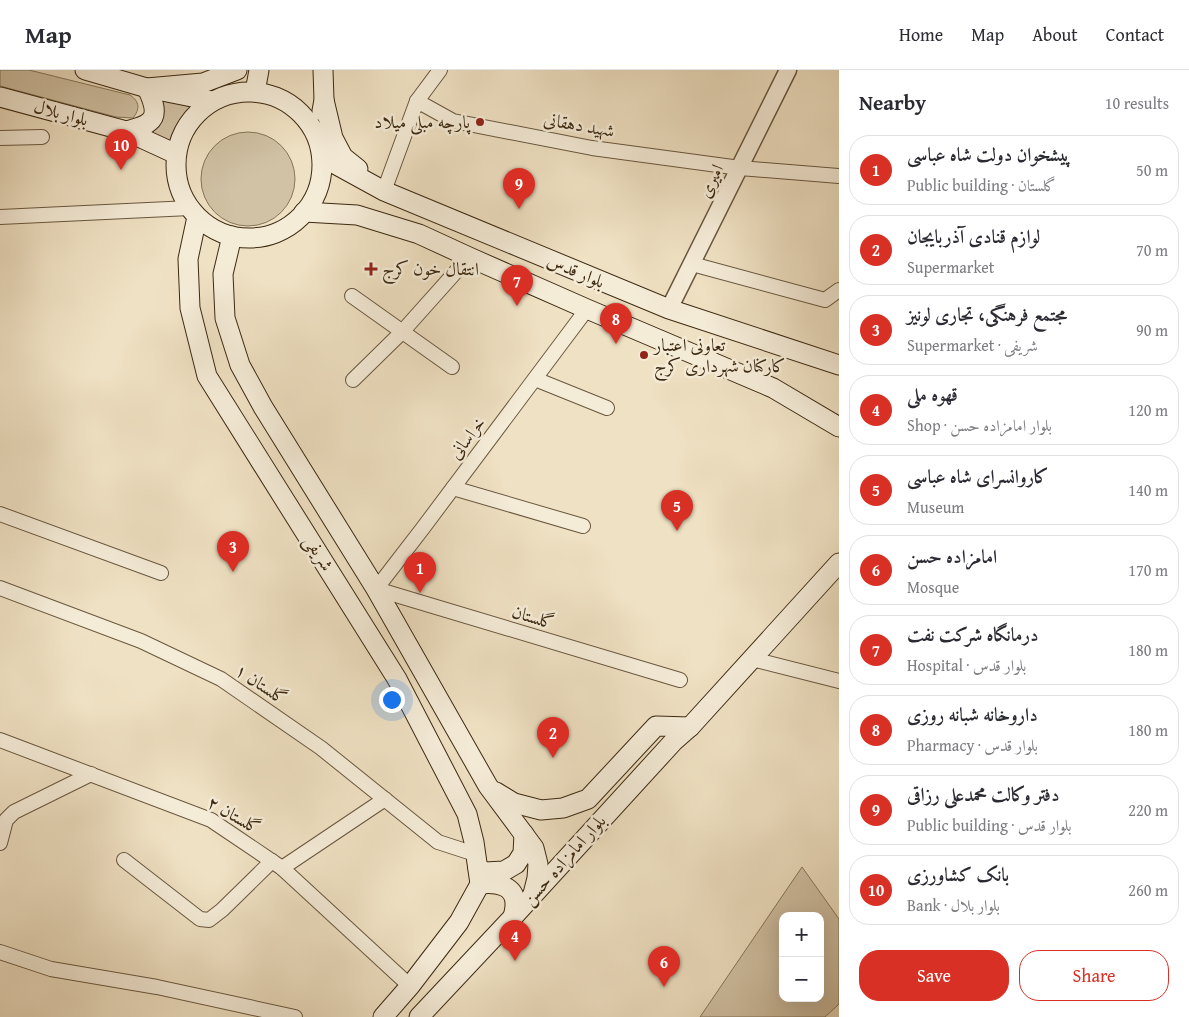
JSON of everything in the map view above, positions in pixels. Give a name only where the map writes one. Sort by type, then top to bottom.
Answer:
[{"type":"main road","points":[[84,70],[148,88],[212,101]]},
{"type":"main road","points":[[148,88],[203,83],[237,70]]},
{"type":"main road","points":[[255,92],[259,70]]},
{"type":"main road","points":[[317,137],[324,100],[324,70]]},
{"type":"main road","points":[[126,131],[150,122],[154,115],[154,104],[148,88]]},
{"type":"main road","points":[[255,92],[275,96],[292,106],[307,120],[317,137],[322,157],[321,177],[315,198],[304,212],[289,226],[271,234],[251,238],[232,236],[213,229],[193,212],[182,196],[177,183],[175,168],[176,154],[182,133],[195,114],[212,101],[233,93],[255,92]]},
{"type":"main road","name":"بلوار بلال","points":[[0,97],[126,131],[176,154]]},
{"type":"main road","points":[[324,100],[333,138],[343,157],[384,191]]},
{"type":"main road","name":"بلوار قدس","points":[[322,157],[384,191],[669,310],[839,365]]},
{"type":"main road","name":"شریفی","points":[[193,212],[188,259],[190,308],[207,376],[397,679],[467,814],[478,869]]},
{"type":"main road","name":"بلوار قدس","points":[[304,212],[357,215],[419,234],[587,309],[773,388],[839,426]]},
{"type":"main road","name":"شریفی","points":[[232,236],[223,274],[225,318],[240,364],[268,416],[376,589],[488,786],[534,848],[538,864],[533,894]]},
{"type":"main road","name":"بلوار امامزاده حسن","points":[[419,1017],[839,563]]},
{"type":"main road","name":"بلوار امامزاده حسن","points":[[488,786],[514,803],[540,810],[563,808],[588,799],[656,726],[690,726]]},
{"type":"main road","points":[[478,869],[485,872],[504,871],[516,864],[523,853],[524,834]]},
{"type":"main road","points":[[478,869],[491,882],[507,888],[514,896],[516,905],[513,917]]},
{"type":"main road","points":[[383,1017],[410,986],[459,922],[478,869]]},
{"type":"street","points":[[384,191],[417,101],[440,70]]},
{"type":"street","name":"امیری","points":[[669,310],[788,70]]},
{"type":"street","name":"شهید دهقانی","points":[[417,101],[453,121],[592,148],[740,168],[839,176]]},
{"type":"street","points":[[0,138],[42,137]]},
{"type":"street","points":[[0,217],[193,212]]},
{"type":"street","points":[[353,380],[402,332],[469,257]]},
{"type":"street","points":[[692,264],[825,300],[839,290]]},
{"type":"street","points":[[352,296],[452,367]]},
{"type":"street","name":"خراسانی","points":[[376,589],[587,309]]},
{"type":"street","points":[[535,379],[607,408]]},
{"type":"street","points":[[453,488],[583,526]]},
{"type":"street","points":[[0,514],[161,573]]},
{"type":"street","name":"گلستان ۱","points":[[0,588],[141,641],[221,679],[321,748],[438,842],[478,869]]},
{"type":"street","name":"گلستان","points":[[376,589],[680,680]]},
{"type":"street","points":[[752,659],[837,677]]},
{"type":"street","name":"گلستان ۲","points":[[0,740],[211,820],[277,864],[410,986]]},
{"type":"street","points":[[0,843],[6,820],[14,812],[91,774]]},
{"type":"street","points":[[124,860],[200,918],[209,920],[277,864],[385,799]]},
{"type":"street","points":[[0,952],[51,969],[156,987],[295,1017]]},
{"type":"shaded area","points":[[0,70],[29,70],[130,95],[136,100],[138,109],[133,118],[116,117],[0,86]]},
{"type":"shaded area","points":[[154,92],[200,104],[182,123],[172,148],[138,131]]},
{"type":"shaded area","points":[[248,132],[266,136],[281,146],[291,161],[295,179],[291,197],[281,212],[266,222],[248,226],[230,222],[215,212],[205,197],[201,179],[205,161],[215,146],[230,136]]},
{"type":"shaded area","points":[[802,867],[839,919],[839,1004],[825,1017],[700,1017]]},
{"type":"place","name":"پارچه مبلی میلاد","points":[[480,122]]},
{"type":"place","name":"بانک کشاورزی","points":[[121,170]]},
{"type":"place","name":"دفتر وکالت محمدعلی رزاقی","points":[[519,209]]},
{"type":"place","name":"انتقال خون کرج","points":[[371,269]]},
{"type":"place","name":"درمانگاه شرکت نفت","points":[[517,306]]},
{"type":"place","name":"داروخانه شبانه روزی","points":[[616,344]]},
{"type":"place","name":"تعاونی اعتبار کارکنان شهرداری کرج","points":[[644,355]]},
{"type":"place","name":"کاروانسرای شاه عباسی","points":[[677,531]]},
{"type":"place","name":"مجتمع فرهنگی، تجاری لونیز","points":[[233,572]]},
{"type":"place","name":"پیشخوان دولت شاه عباسی","points":[[420,593]]},
{"type":"place","name":"لوازم قنادی آذربایجان","points":[[553,758]]},
{"type":"place","name":"قهوه ملی","points":[[515,961]]},
{"type":"place","name":"امامزاده حسن","points":[[664,987]]}]
